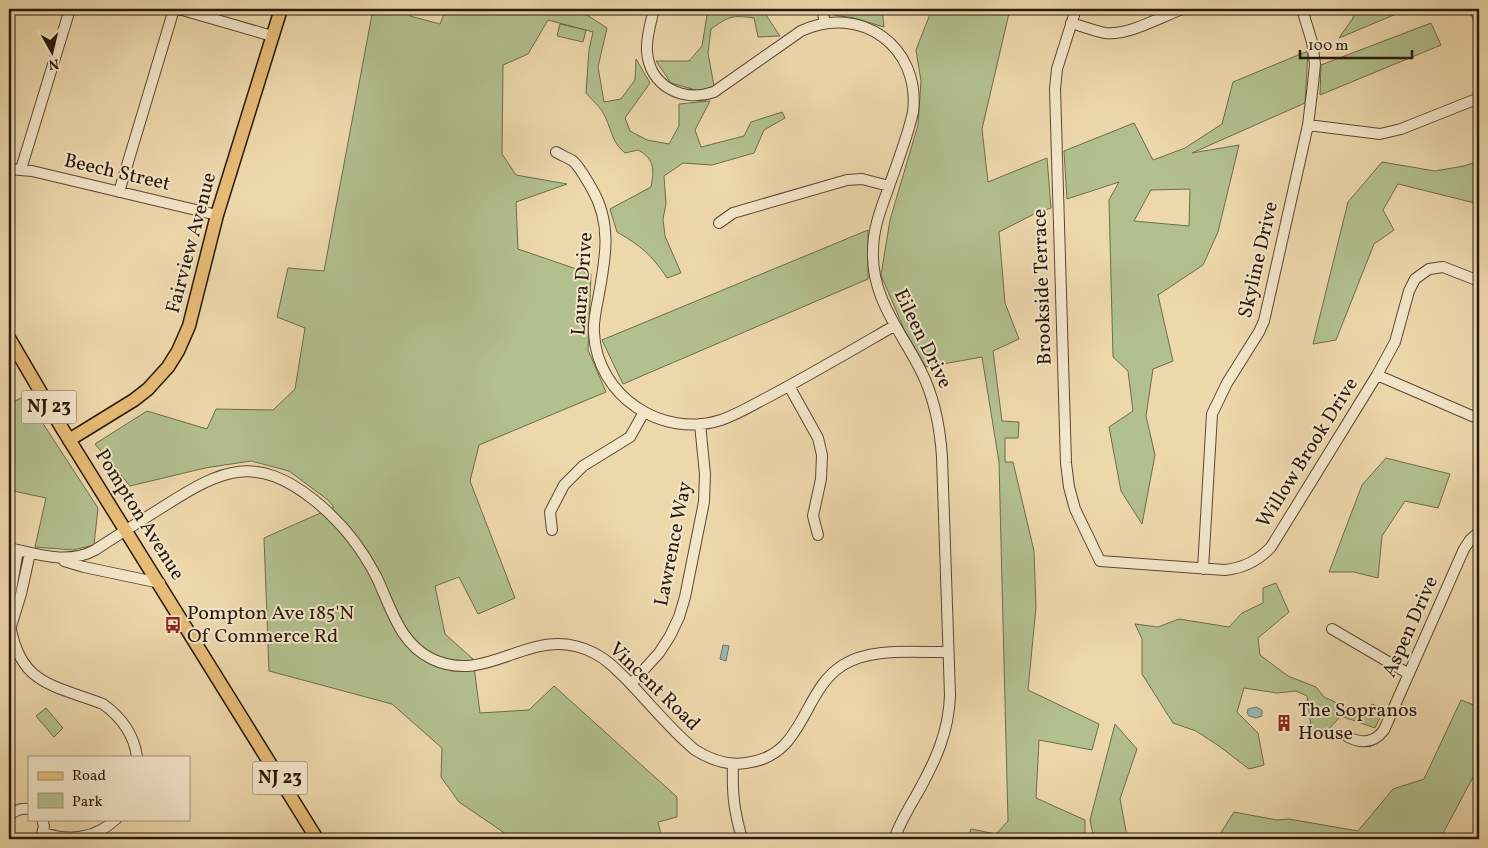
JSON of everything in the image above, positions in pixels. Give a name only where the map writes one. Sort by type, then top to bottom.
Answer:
[{"type":"main road","name":"Fairview Avenue","points":[[69,440],[140,395],[162,375],[173,359],[189,326],[217,215],[282,9]]},
{"type":"main road","name":"Pompton Avenue","points":[[9,338],[69,440],[160,583],[317,839]]},
{"type":"street","points":[[21,170],[70,9]]},
{"type":"street","points":[[119,192],[174,9]]},
{"type":"street","points":[[180,9],[272,36]]},
{"type":"street","name":"Eileen Drive","points":[[654,9],[647,42],[647,55],[651,68],[658,79],[668,88],[687,96],[701,96],[714,92],[793,35],[809,27],[825,23],[845,22],[871,30],[893,46],[908,68],[914,94],[913,112],[875,230],[873,262],[879,292],[894,326],[925,379],[934,404],[940,430],[950,704],[944,737],[935,760],[905,814],[894,839]]},
{"type":"street","points":[[822,9],[825,23]]},
{"type":"street","name":"Brookside Terrace","points":[[1076,9],[1057,69],[1055,89],[1066,463],[1069,487],[1075,508],[1100,561]]},
{"type":"street","points":[[1071,22],[1104,33],[1124,32],[1182,9]]},
{"type":"street","name":"Skyline Drive","points":[[1203,569],[1212,414],[1217,401],[1264,321],[1308,125],[1315,64],[1312,42],[1302,9]]},
{"type":"street","points":[[1308,125],[1380,134],[1401,128],[1479,98]]},
{"type":"street","name":"Laura Drive","points":[[556,152],[574,162],[595,193],[604,220],[606,253],[594,324],[597,354],[605,372],[616,389],[630,403],[644,412],[673,423],[700,424],[731,416],[789,386],[894,326]]},
{"type":"street","name":"Beech Street","points":[[9,169],[21,170],[217,215]]},
{"type":"street","points":[[719,223],[733,213],[847,180],[862,179],[889,186]]},
{"type":"street","name":"Willow Brook Drive","points":[[1100,561],[1225,570],[1240,568],[1254,562],[1266,552],[1377,374],[1395,342],[1410,287],[1418,275],[1429,269],[1443,267],[1479,281]]},
{"type":"street","points":[[1377,374],[1479,419]]},
{"type":"street","points":[[789,386],[814,430],[822,455],[821,478],[813,516],[818,535]]},
{"type":"street","points":[[552,530],[550,512],[564,485],[583,466],[630,437],[644,412]]},
{"type":"street","name":"Lawrence Way","points":[[631,684],[664,644],[677,622],[685,597],[704,502],[705,474],[700,424]]},
{"type":"street","name":"Vincent Road","points":[[54,558],[69,558],[89,553],[192,488],[216,477],[231,472],[247,470],[273,475],[309,496],[343,528],[371,567],[402,633],[413,646],[426,656],[449,665],[474,666],[491,662],[529,647],[548,644],[567,644],[586,649],[602,658],[631,684],[696,750],[717,761],[733,764],[756,761],[770,756],[783,747],[797,729],[825,680],[844,664],[875,654],[948,652]]},
{"type":"street","name":"Aspen Drive","points":[[1348,737],[1365,742],[1374,740],[1381,734],[1464,549],[1479,532]]},
{"type":"street","points":[[9,602],[13,549],[84,567],[160,583]]},
{"type":"street","points":[[10,630],[17,611],[30,553]]},
{"type":"street","points":[[9,617],[10,630],[17,652],[33,674],[51,686],[103,704],[128,730],[137,756]]},
{"type":"street","points":[[1332,629],[1409,674]]},
{"type":"street","points":[[733,764],[733,801],[742,839]]},
{"type":"street","points":[[9,816],[14,811],[28,809]]},
{"type":"street","points":[[42,820],[44,826],[42,836],[69,838],[99,832],[115,820]]},
{"type":"green space","points":[[373,9],[411,9],[410,16],[440,24],[446,9],[584,9],[584,13],[607,28],[598,67],[604,102],[621,99],[635,80],[636,59],[650,83],[625,118],[630,131],[647,140],[669,144],[679,126],[679,104],[710,101],[695,130],[701,147],[744,136],[751,122],[782,112],[785,118],[764,130],[754,153],[712,165],[683,163],[664,176],[666,204],[663,219],[665,236],[681,273],[667,278],[645,252],[617,232],[610,209],[651,187],[653,170],[648,157],[644,153],[638,150],[625,153],[616,144],[602,111],[586,93],[589,50],[593,32],[548,20],[528,54],[503,65],[502,154],[516,175],[567,184],[516,202],[518,249],[591,274],[588,350],[606,392],[479,445],[470,481],[515,598],[478,614],[459,577],[435,586],[445,634],[473,659],[480,713],[529,710],[554,686],[677,797],[677,817],[658,822],[662,839],[509,839],[509,836],[459,802],[441,777],[442,748],[392,704],[269,671],[264,538],[334,507],[328,500],[289,471],[251,461],[205,468],[130,486],[95,444],[147,411],[207,429],[216,409],[273,410],[295,389],[305,328],[277,317],[288,268],[324,271]]},
{"type":"green space","points":[[708,9],[762,9],[780,36],[758,37],[754,18],[735,17],[722,21],[711,29],[708,53],[714,86],[699,91],[671,83],[656,61],[689,61],[702,46]]},
{"type":"green space","points":[[829,9],[882,9],[884,27],[854,18],[833,15]]},
{"type":"green space","points":[[932,9],[1010,9],[982,129],[988,182],[1047,158],[1051,208],[1036,213],[999,232],[1005,303],[1019,339],[993,351],[1002,421],[1019,422],[1018,438],[1005,438],[1005,462],[1013,462],[1034,551],[1036,607],[1028,690],[1099,724],[1092,750],[1039,740],[1036,798],[1085,820],[1085,839],[968,839],[971,829],[996,834],[1008,821],[999,462],[982,357],[926,367],[904,329],[881,275],[890,220],[918,125],[921,81],[916,50]]},
{"type":"green space","points":[[1355,9],[1408,9],[1339,38],[1353,18]]},
{"type":"green space","points":[[1469,9],[1479,9],[1479,28],[1477,29]]},
{"type":"green space","points":[[1431,23],[1441,45],[1320,95],[1321,65]]},
{"type":"green space","points":[[560,24],[586,30],[583,42],[557,36]]},
{"type":"green space","points":[[1308,51],[1305,103],[1192,153],[1239,145],[1218,232],[1203,265],[1158,295],[1173,361],[1153,369],[1146,416],[1155,455],[1142,524],[1121,491],[1109,427],[1133,411],[1128,371],[1113,357],[1109,200],[1119,182],[1067,199],[1064,151],[1134,123],[1153,160],[1185,148],[1222,124],[1233,82]],"holes":[[[1190,189],[1189,226],[1134,221],[1151,190]]]},
{"type":"green space","points":[[1479,161],[1479,204],[1398,184],[1383,210],[1394,230],[1374,244],[1336,340],[1313,344],[1348,202],[1382,162],[1435,171],[1464,166]]},
{"type":"green space","points":[[868,230],[868,279],[623,384],[602,340]]},
{"type":"green space","points":[[25,396],[98,508],[94,545],[73,550],[35,547],[46,498],[9,490],[9,404]]},
{"type":"green space","points":[[1386,458],[1450,474],[1438,508],[1405,501],[1382,536],[1378,578],[1354,572],[1329,572],[1362,485]]},
{"type":"green space","points":[[1276,583],[1289,612],[1258,638],[1260,655],[1288,676],[1316,687],[1324,697],[1365,716],[1372,704],[1384,709],[1375,728],[1341,716],[1325,733],[1312,734],[1307,696],[1296,691],[1277,693],[1244,688],[1237,712],[1258,733],[1264,765],[1249,769],[1196,731],[1173,723],[1142,674],[1142,639],[1135,624],[1158,627],[1179,619],[1229,627],[1242,613],[1263,603],[1263,588]]},
{"type":"green space","points":[[1461,700],[1479,707],[1479,766],[1440,839],[1217,839],[1234,812],[1358,831],[1393,789],[1424,779]]},
{"type":"green space","points":[[46,708],[63,728],[54,737],[36,716]]},
{"type":"green space","points":[[1115,724],[1137,749],[1120,799],[1127,836],[1132,839],[1094,839],[1090,820]]},
{"type":"water","points":[[723,645],[729,646],[726,661],[720,659]]},
{"type":"water","points":[[1256,707],[1262,710],[1262,716],[1256,718],[1249,716],[1247,713],[1248,709]]},
{"type":"place","name":"Pompton Ave 185'N Of Commerce Rd","points":[[173,625]]},
{"type":"place","name":"The Sopranos House","points":[[1284,723]]}]
